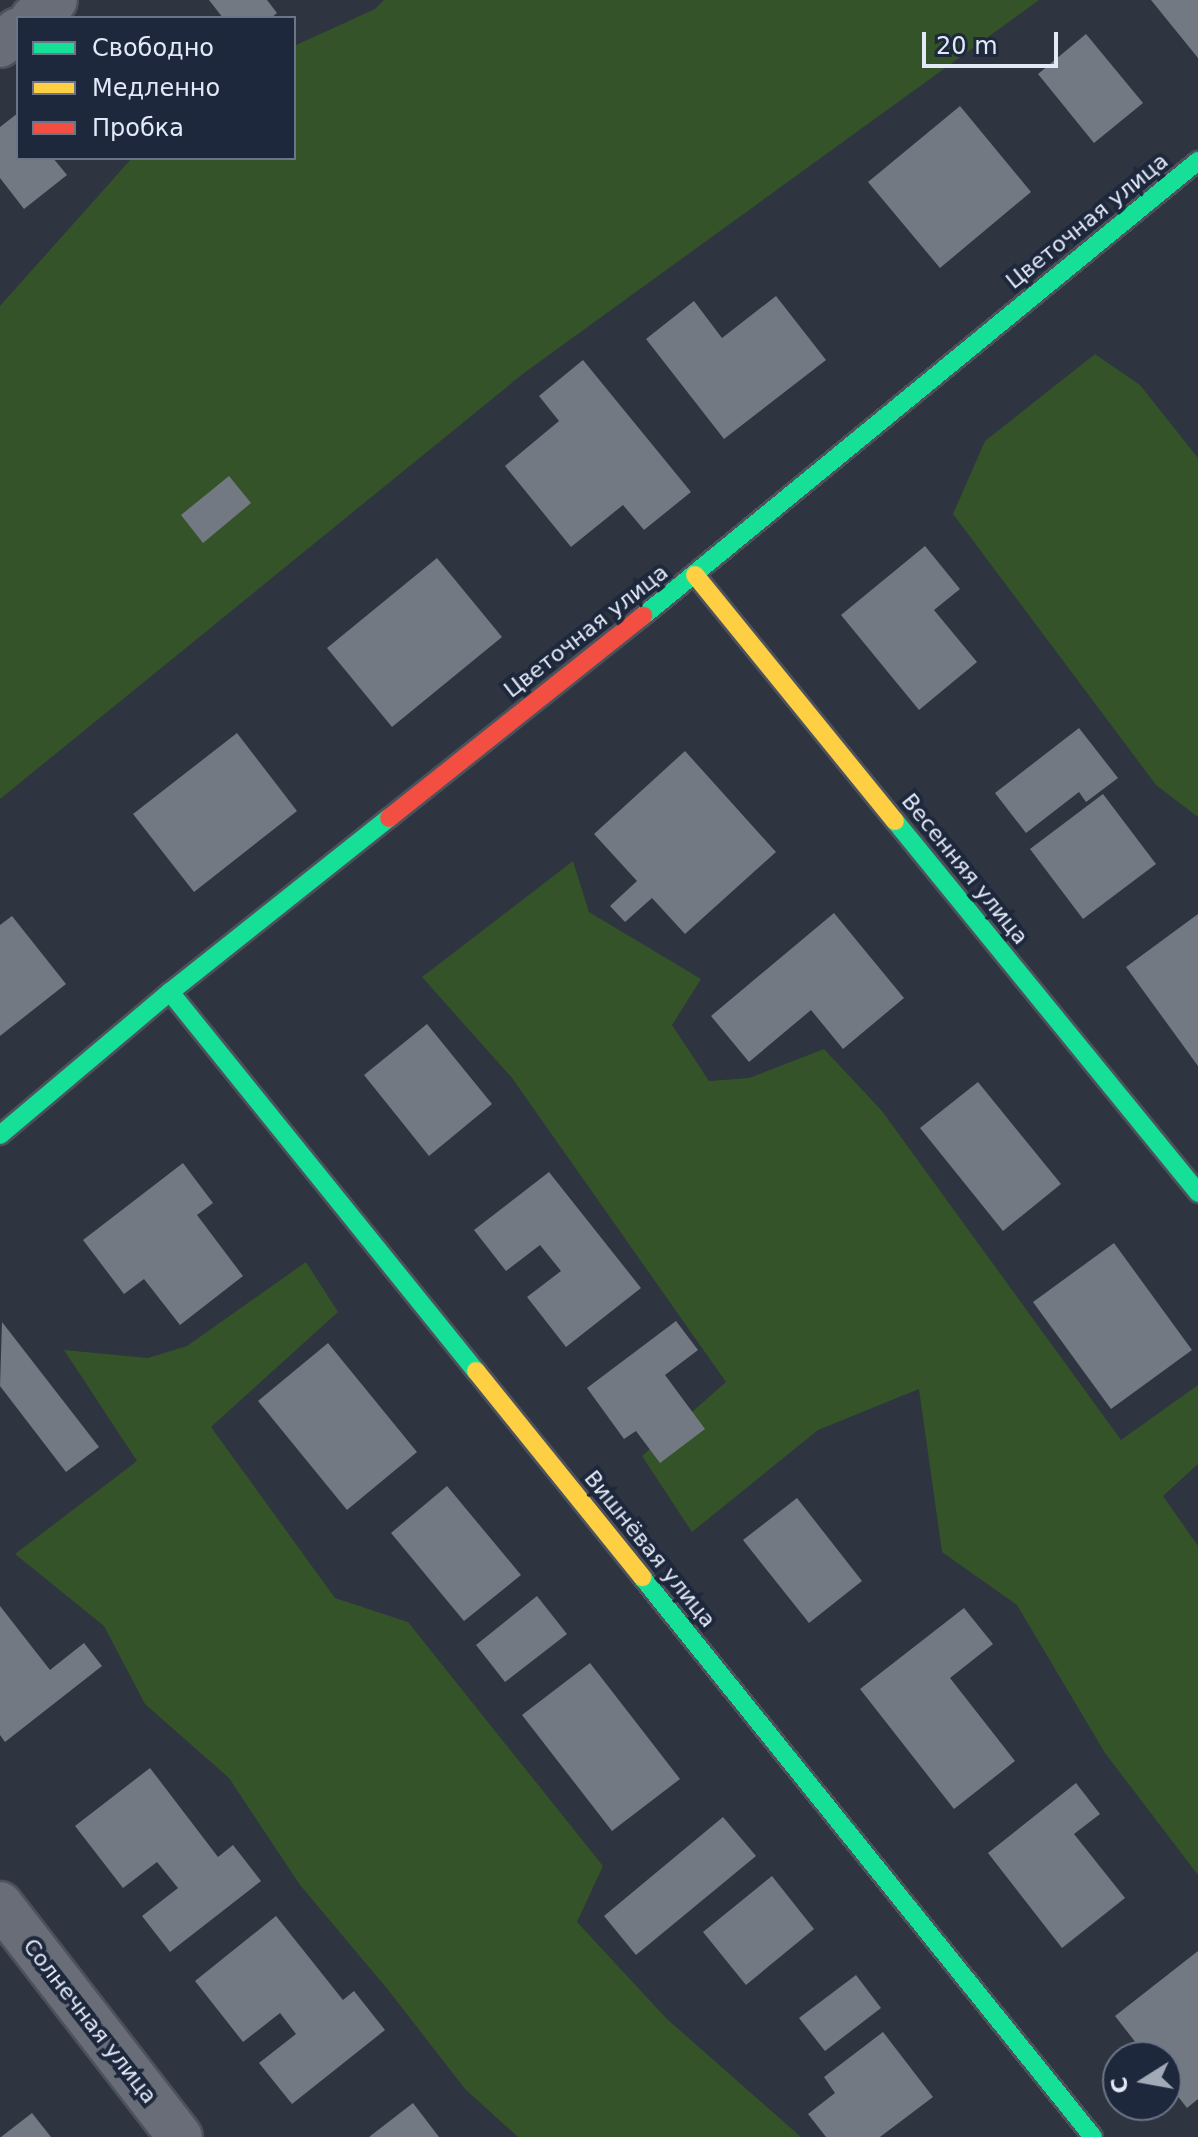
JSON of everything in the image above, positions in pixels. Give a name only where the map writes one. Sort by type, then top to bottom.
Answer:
[{"type":"street","points":[[35,16],[55,0]]},
{"type":"street","points":[[0,45],[16,32]]},
{"type":"street","name":"Цветочная улица","points":[[0,1135],[170,992],[695,575],[1198,161]]},
{"type":"street","name":"Весенняя улица","points":[[695,575],[1198,1193]]},
{"type":"street","name":"Вишнёвая улица","points":[[170,992],[1093,2137]]},
{"type":"street","name":"Солнечная улица","points":[[0,1904],[180,2137]]},
{"type":"green space","points":[[384,0],[1039,0],[524,373],[0,799],[0,306],[130,160],[296,160],[296,45],[375,9]]},
{"type":"green space","points":[[1095,354],[1140,385],[1198,458],[1198,817],[1156,785],[953,514],[985,441]]},
{"type":"green space","points":[[573,861],[589,912],[701,979],[672,1025],[709,1081],[749,1078],[824,1049],[882,1111],[1121,1440],[1198,1385],[1198,1464],[1163,1496],[1198,1546],[1198,1875],[1105,1753],[1017,1605],[942,1552],[919,1389],[818,1430],[692,1532],[642,1456],[726,1382],[512,1078],[422,977]]},
{"type":"green space","points":[[306,1262],[338,1312],[211,1427],[335,1598],[408,1622],[603,1866],[577,1922],[667,2019],[801,2137],[518,2137],[465,2089],[389,1991],[300,1885],[229,1778],[145,1704],[104,1626],[15,1554],[137,1461],[64,1350],[148,1358],[187,1346]]},
{"type":"building","points":[[209,0],[267,0],[277,13],[273,16],[221,16]]},
{"type":"building","points":[[1151,0],[1198,0],[1198,58]]},
{"type":"building","points":[[1086,34],[1143,103],[1094,143],[1038,74]]},
{"type":"building","points":[[960,106],[1031,192],[940,268],[868,182]]},
{"type":"building","points":[[16,115],[16,160],[55,160],[67,175],[24,209],[0,178],[0,127]]},
{"type":"building","points":[[776,296],[826,360],[724,439],[646,339],[694,301],[722,338]]},
{"type":"building","points":[[583,360],[691,492],[644,530],[623,505],[571,547],[505,466],[559,421],[539,396]]},
{"type":"building","points":[[229,476],[251,503],[203,543],[181,515]]},
{"type":"building","points":[[925,546],[960,589],[934,610],[977,662],[919,710],[841,615]]},
{"type":"building","points":[[437,558],[502,637],[392,727],[327,648]]},
{"type":"building","points":[[1079,728],[1118,778],[1086,802],[1079,792],[1026,833],[995,793]]},
{"type":"building","points":[[237,733],[297,811],[194,892],[133,814]]},
{"type":"building","points":[[685,751],[776,852],[685,934],[652,898],[625,922],[610,906],[637,881],[594,834]]},
{"type":"building","points":[[1103,794],[1156,864],[1083,919],[1030,849]]},
{"type":"building","points":[[834,913],[904,998],[843,1049],[811,1010],[749,1062],[711,1016]]},
{"type":"building","points":[[1198,914],[1198,1066],[1126,967]]},
{"type":"building","points":[[12,916],[66,984],[0,1036],[0,925]]},
{"type":"building","points":[[427,1024],[492,1104],[429,1156],[364,1075]]},
{"type":"building","points":[[978,1082],[1061,1184],[1003,1231],[920,1128]]},
{"type":"building","points":[[183,1163],[213,1203],[197,1215],[243,1276],[180,1325],[144,1279],[124,1294],[83,1240]]},
{"type":"building","points":[[549,1172],[641,1288],[566,1347],[527,1297],[561,1271],[540,1245],[506,1271],[474,1230]]},
{"type":"building","points":[[1114,1243],[1192,1350],[1111,1409],[1033,1302]]},
{"type":"building","points":[[676,1321],[698,1350],[665,1375],[705,1429],[660,1463],[636,1431],[624,1439],[587,1388]]},
{"type":"building","points":[[2,1322],[99,1447],[66,1472],[0,1386]]},
{"type":"building","points":[[328,1343],[417,1452],[347,1510],[258,1401]]},
{"type":"building","points":[[447,1486],[521,1575],[464,1621],[391,1533]]},
{"type":"building","points":[[797,1498],[862,1581],[809,1623],[743,1540]]},
{"type":"building","points":[[537,1596],[567,1634],[505,1682],[476,1645]]},
{"type":"building","points":[[0,1606],[50,1670],[84,1643],[102,1666],[5,1742],[0,1735]]},
{"type":"building","points":[[964,1608],[993,1644],[950,1678],[1015,1761],[954,1809],[860,1689]]},
{"type":"building","points":[[590,1663],[680,1779],[612,1831],[522,1715]]},
{"type":"building","points":[[150,1768],[218,1857],[233,1845],[261,1881],[170,1952],[142,1916],[178,1888],[157,1862],[123,1888],[75,1826]]},
{"type":"building","points":[[1076,1783],[1100,1814],[1074,1834],[1125,1898],[1062,1948],[988,1853]]},
{"type":"building","points":[[723,1817],[756,1856],[636,1955],[604,1916]]},
{"type":"building","points":[[772,1876],[814,1929],[746,1985],[703,1932]]},
{"type":"building","points":[[276,1916],[343,2000],[354,1991],[385,2030],[292,2104],[259,2063],[296,2034],[280,2013],[243,2042],[195,1981]]},
{"type":"building","points":[[1198,1951],[1198,2099],[1187,2108],[1182,2102],[1182,2041],[1135,2041],[1115,2016]]},
{"type":"building","points":[[856,1975],[881,2008],[825,2051],[799,2018]]},
{"type":"building","points":[[883,2032],[933,2097],[880,2137],[826,2137],[808,2114],[835,2093],[824,2077]]},
{"type":"building","points":[[413,2103],[439,2137],[369,2137]]},
{"type":"building","points":[[32,2113],[51,2137],[1,2137]]},
{"type":"traffic: fast","points":[[643,616],[1198,161]]},
{"type":"traffic: fast","points":[[0,1135],[170,992],[389,818]]},
{"type":"traffic: fast","points":[[895,821],[1198,1193]]},
{"type":"traffic: fast","points":[[170,992],[476,1371]]},
{"type":"traffic: fast","points":[[642,1577],[1093,2137]]},
{"type":"traffic: slow","points":[[695,575],[895,821]]},
{"type":"traffic: slow","points":[[476,1371],[642,1577]]},
{"type":"traffic: jam","points":[[389,818],[643,616]]}]
